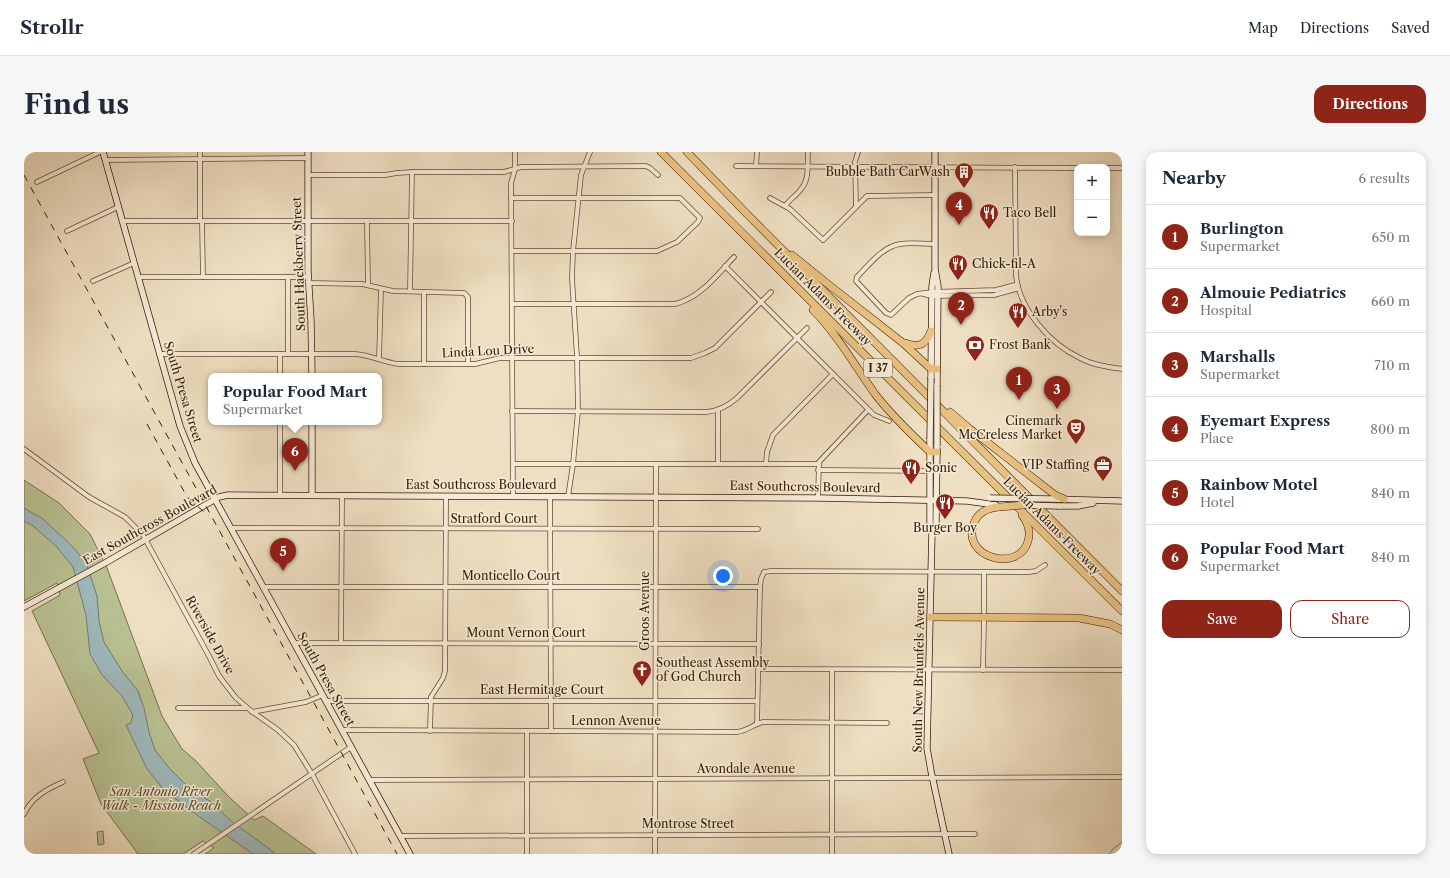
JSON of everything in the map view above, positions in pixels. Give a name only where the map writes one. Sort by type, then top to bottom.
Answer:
[{"type":"highway","name":"Lucian Adams Freeway","points":[[661,152],[1122,611]]},
{"type":"highway","name":"Lucian Adams Freeway","points":[[687,152],[1122,591]]},
{"type":"highway","points":[[779,246],[796,257],[934,369]]},
{"type":"highway","points":[[761,252],[779,275],[816,313],[830,330],[876,395],[894,416],[934,450]]},
{"type":"highway","points":[[903,343],[918,346],[925,342],[930,331]]},
{"type":"highway","points":[[907,375],[970,429],[1055,495],[1064,499]]},
{"type":"highway","points":[[995,485],[1024,518],[1028,525],[1028,544],[1013,558],[1001,559],[987,555],[979,550],[973,539],[973,527],[976,519],[985,510],[997,506],[1023,505]]},
{"type":"highway","points":[[930,617],[1079,618],[1110,624],[1122,630]]},
{"type":"main road","name":"South Presa Street","points":[[102,152],[183,436],[195,464],[410,854]]},
{"type":"main road","name":"South New Braunfels Avenue","points":[[934,450],[930,439],[931,378],[934,369],[935,152]]},
{"type":"main road","name":"South Hackberry Street","points":[[308,155],[307,221],[312,321],[312,373]]},
{"type":"main road","name":"South New Braunfels Avenue","points":[[935,294],[930,331],[937,385],[930,501],[930,525],[932,532],[927,748],[932,778],[949,854]]},
{"type":"main road","points":[[312,425],[312,495]]},
{"type":"main road","name":"South New Braunfels Avenue","points":[[932,532],[936,525],[936,501],[933,471]]},
{"type":"main road","name":"East Southcross Boulevard","points":[[24,607],[105,563],[215,500],[228,495],[818,498],[930,501],[967,501],[990,498],[1122,501]]},
{"type":"main road","name":"East Southcross Boulevard","points":[[967,501],[997,506]]},
{"type":"main road","name":"East Southcross Boulevard","points":[[1023,505],[1078,506],[1100,501]]},
{"type":"street","points":[[37,182],[102,152]]},
{"type":"street","points":[[200,152],[203,277]]},
{"type":"street","points":[[513,496],[511,198],[512,176],[515,169],[515,152]]},
{"type":"street","points":[[568,497],[578,411],[573,251],[581,175],[590,152]]},
{"type":"street","points":[[756,152],[756,166]]},
{"type":"street","points":[[786,205],[804,185],[807,177],[808,152]]},
{"type":"street","points":[[856,206],[855,167],[858,152]]},
{"type":"street","points":[[105,160],[200,159],[308,155]]},
{"type":"street","points":[[308,175],[385,175],[412,172],[504,172],[522,167],[646,166],[658,175]]},
{"type":"street","points":[[736,166],[1074,168]]},
{"type":"street","points":[[1015,167],[1016,266],[1018,286],[1026,305],[1033,317],[1048,335],[1064,349],[1091,363],[1122,369]]},
{"type":"street","points":[[1110,168],[1122,168]]},
{"type":"street","points":[[410,291],[412,172]]},
{"type":"street","points":[[770,198],[786,205],[822,240],[856,206],[865,198],[872,195],[935,195]]},
{"type":"street","points":[[511,198],[680,198],[700,218],[698,222],[672,245],[654,251],[512,251]]},
{"type":"street","points":[[67,231],[118,207]]},
{"type":"street","points":[[122,221],[512,221]]},
{"type":"street","points":[[367,222],[368,285]]},
{"type":"street","points":[[935,244],[898,244],[890,247],[856,279],[857,282],[886,313],[891,315],[909,298],[917,294],[984,292],[1015,285],[1018,286]]},
{"type":"street","points":[[512,304],[661,304],[681,302],[695,295],[734,257]]},
{"type":"street","points":[[93,282],[134,263]]},
{"type":"street","points":[[726,266],[868,410],[874,415],[889,420]]},
{"type":"street","points":[[138,276],[288,277],[368,285],[392,291],[462,292],[468,297],[468,364]]},
{"type":"street","points":[[288,277],[288,354]]},
{"type":"street","points":[[379,359],[381,289]]},
{"type":"street","points":[[424,292],[424,364]]},
{"type":"street","name":"Linda Lou Drive","points":[[159,354],[360,354],[398,364],[481,364],[500,358],[686,358],[701,355],[720,344],[771,292]]},
{"type":"street","points":[[512,411],[698,412],[718,410],[729,405],[737,398],[807,328]]},
{"type":"street","points":[[280,354],[280,373]]},
{"type":"street","points":[[766,464],[767,452],[773,435],[833,374]]},
{"type":"street","points":[[718,410],[718,464]]},
{"type":"street","points":[[818,498],[818,464],[820,459],[868,410]]},
{"type":"street","points":[[280,425],[280,495]]},
{"type":"street","name":"Riverside Drive","points":[[24,449],[89,497],[125,517],[143,535],[219,676],[246,708],[290,740],[312,774],[355,854]]},
{"type":"street","points":[[513,464],[818,464]]},
{"type":"street","name":"Groos Avenue","points":[[655,854],[656,464]]},
{"type":"street","points":[[818,470],[933,471]]},
{"type":"street","points":[[341,643],[342,495]]},
{"type":"street","points":[[430,731],[430,700],[432,694],[445,675],[446,496]]},
{"type":"street","points":[[550,496],[550,731]]},
{"type":"street","name":"Stratford Court","points":[[230,528],[758,529]]},
{"type":"street","points":[[757,724],[760,587],[762,574],[764,572],[1033,572],[1045,565]]},
{"type":"street","points":[[984,572],[984,612]]},
{"type":"street","name":"Monticello Court","points":[[263,587],[760,587]]},
{"type":"street","points":[[983,670],[984,621]]},
{"type":"street","name":"Mount Vernon Court","points":[[294,643],[759,644]]},
{"type":"street","points":[[758,669],[1122,670]]},
{"type":"street","points":[[832,670],[832,854]]},
{"type":"street","points":[[252,712],[324,698]]},
{"type":"street","name":"East Hermitage Court","points":[[324,698],[430,700],[757,701]]},
{"type":"street","points":[[178,708],[246,708]]},
{"type":"street","name":"Lennon Avenue","points":[[342,730],[655,732],[741,731],[763,722],[887,723]]},
{"type":"street","points":[[527,731],[527,854]]},
{"type":"street","points":[[194,854],[351,747]]},
{"type":"street","name":"Avondale Avenue","points":[[370,780],[1122,777]]},
{"type":"street","points":[[24,814],[29,806],[42,793],[63,782]]},
{"type":"street","name":"Montrose Street","points":[[400,836],[975,834]]},
{"type":"green space","name":"San Antonio River Walk - Mission Reach","points":[[24,480],[59,503],[90,534],[107,568],[162,716],[182,749],[196,761],[228,796],[254,820],[263,816],[316,854],[205,854],[214,848],[203,841],[183,854],[138,854],[101,804],[83,759],[99,753],[32,611],[60,595],[57,583],[24,601]]},
{"type":"green space","points":[[103,831],[104,844],[98,845],[97,832]]},
{"type":"water","points":[[24,508],[43,519],[71,545],[86,562],[97,596],[99,621],[104,642],[122,671],[138,691],[155,750],[169,768],[185,784],[211,802],[230,820],[276,854],[253,854],[164,790],[147,769],[126,725],[131,723],[133,715],[122,696],[102,675],[90,654],[86,615],[73,567],[56,546],[33,526],[24,521]]},
{"type":"waterway","points":[[1109,854],[1122,842]]},
{"type":"railway","points":[[24,175],[397,854]]},
{"type":"railway","points":[[147,424],[186,495],[209,516]]},
{"type":"place","name":"Bubble Bath CarWash","points":[[964,189]]},
{"type":"place","name":"Eyemart Express","points":[[959,225]]},
{"type":"place","name":"Taco Bell","points":[[989,230]]},
{"type":"place","name":"Chick-fil-A","points":[[958,281]]},
{"type":"place","name":"Almouie Pediatrics","points":[[961,325]]},
{"type":"place","name":"Arby's","points":[[1018,329]]},
{"type":"place","name":"Frost Bank","points":[[975,362]]},
{"type":"place","name":"Burlington","points":[[1019,400]]},
{"type":"place","name":"Marshalls","points":[[1057,409]]},
{"type":"place","name":"Cinemark McCreless Market","points":[[1076,445]]},
{"type":"place","name":"Popular Food Mart","points":[[295,471]]},
{"type":"place","name":"VIP Staffing","points":[[1103,482]]},
{"type":"place","name":"Sonic","points":[[911,485]]},
{"type":"place","name":"Burger Boy","points":[[945,520]]},
{"type":"place","name":"Rainbow Motel","points":[[283,571]]},
{"type":"place","name":"Southeast Assembly of God Church","points":[[642,687]]}]
